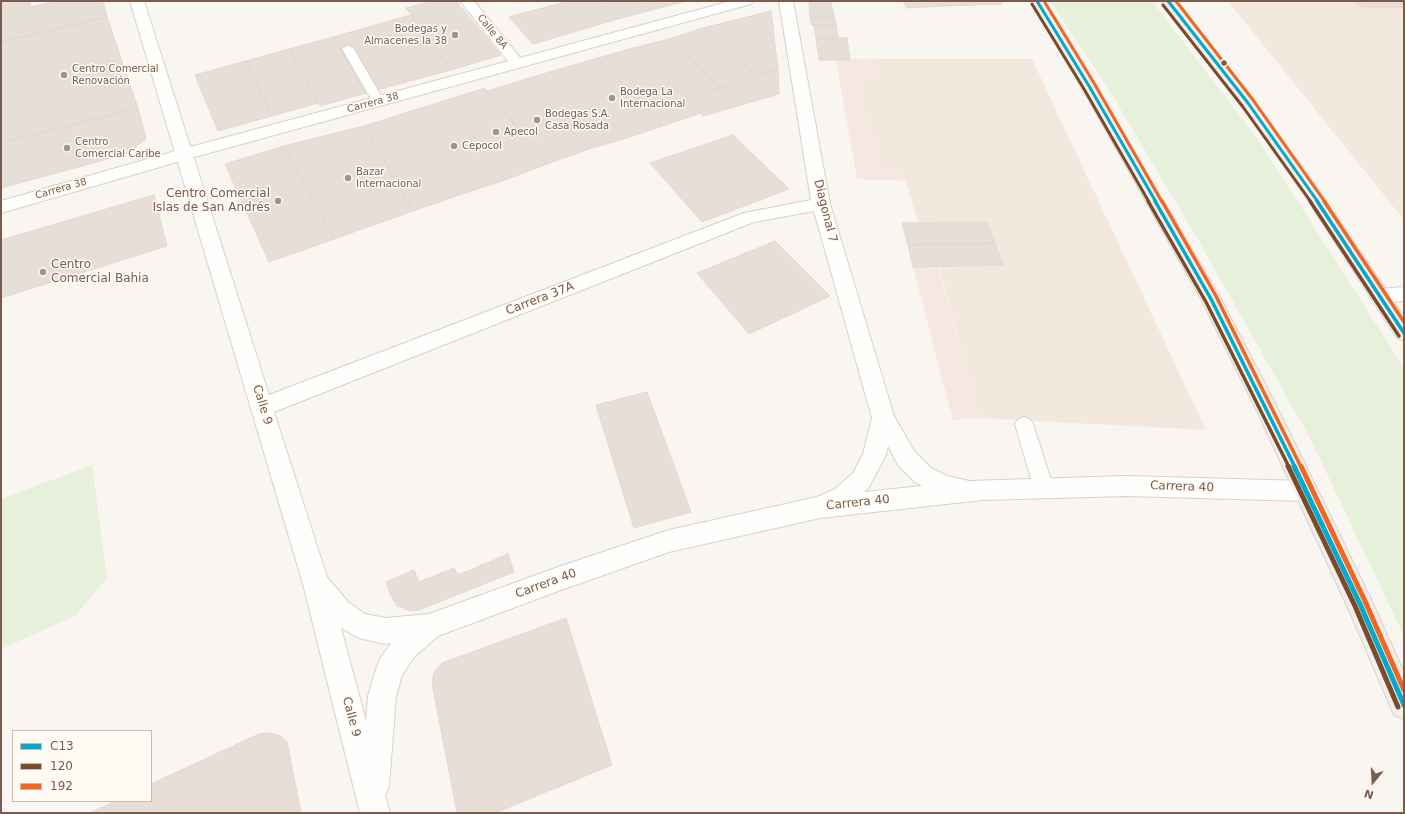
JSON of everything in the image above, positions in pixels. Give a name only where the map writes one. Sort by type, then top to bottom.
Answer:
[{"type":"main road","points":[[1036,1],[1048,17],[1089,86],[1211,299],[1269,413],[1360,604],[1404,705]]},
{"type":"main road","points":[[1168,1],[1248,103],[1311,192],[1404,333]]},
{"type":"street","name":"Calle 9","points":[[137,1],[316,584],[374,807]]},
{"type":"street","name":"Calle 8A","points":[[467,1],[517,63]]},
{"type":"street","name":"Carrera 38","points":[[1,207],[184,154],[746,1]]},
{"type":"street","name":"Diagonal 7","points":[[786,1],[821,204],[882,418],[906,458],[923,475],[944,486],[982,490]]},
{"type":"street","name":"Carrera 37A","points":[[262,407],[750,217],[821,204]]},
{"type":"street","points":[[1380,296],[1404,294]]},
{"type":"street","name":"Diagonal 7","points":[[820,507],[843,496],[861,480],[874,455],[882,418]]},
{"type":"street","name":"Carrera 40","points":[[316,584],[339,611],[359,625],[385,631],[429,627],[561,578],[669,541],[820,507],[982,490],[1127,486],[1306,491]]},
{"type":"street","name":"Carrera 40","points":[[374,807],[382,696],[390,669],[405,647],[429,627]]},
{"type":"lane","points":[[348,49],[378,101]]},
{"type":"lane","points":[[1024,424],[1044,489]]},
{"type":"shaded area","points":[[1228,1],[1404,1],[1404,220]]},
{"type":"shaded area","points":[[874,59],[1032,59],[1206,430],[979,418],[939,266],[1003,265],[987,222],[918,223],[902,168],[880,168],[855,76],[876,76]]},
{"type":"shaded area","points":[[874,59],[876,76],[856,77],[880,168],[902,168],[906,181],[857,179],[836,60]]},
{"type":"shaded area","points":[[938,266],[979,418],[953,420],[913,267]]},
{"type":"green space","points":[[1050,1],[1152,1],[1259,141],[1404,368],[1404,636],[1310,438],[1192,229],[1111,93]]},
{"type":"green space","points":[[92,465],[107,578],[75,616],[1,649],[1,499]]},
{"type":"building","points":[[1,1],[30,1],[31,7],[56,1],[103,1],[107,17],[1,42]]},
{"type":"building","name":"Bodegas y Almacenes la 38","points":[[432,1],[456,1],[501,55],[451,70],[406,8]]},
{"type":"building","points":[[569,1],[599,1],[618,19],[533,44],[509,17]]},
{"type":"building","points":[[599,1],[641,1],[651,10],[618,19]]},
{"type":"building","points":[[641,1],[682,1],[683,2],[651,10]]},
{"type":"building","points":[[809,1],[830,1],[834,16],[810,17]]},
{"type":"building","points":[[903,1],[941,1],[944,6],[907,8]]},
{"type":"building","points":[[941,1],[1001,1],[1002,4],[944,6]]},
{"type":"building","points":[[1355,1],[1404,1],[1404,7],[1362,7]]},
{"type":"building","points":[[771,11],[778,69],[755,75],[703,28]]},
{"type":"building","points":[[411,15],[451,70],[366,93],[333,37]]},
{"type":"building","points":[[834,16],[836,25],[812,25],[810,17]]},
{"type":"building","name":"Centro Comercial Renovación","points":[[107,17],[138,108],[1,143],[1,42]]},
{"type":"building","points":[[814,25],[836,25],[838,38],[816,38]]},
{"type":"building","points":[[703,28],[755,75],[720,87],[669,39]]},
{"type":"building","points":[[333,37],[366,93],[320,106],[289,49]]},
{"type":"building","points":[[816,38],[847,38],[850,60],[819,60]]},
{"type":"building","points":[[669,39],[720,87],[687,98],[633,48]]},
{"type":"building","points":[[633,48],[701,113],[663,126],[598,58]]},
{"type":"building","points":[[289,49],[318,103],[272,116],[246,61]]},
{"type":"building","name":"Bodega La Internacional","points":[[598,58],[663,126],[627,138],[560,69]]},
{"type":"building","points":[[246,61],[272,116],[218,131],[195,75]]},
{"type":"building","points":[[560,69],[627,138],[589,149],[526,79]]},
{"type":"building","points":[[778,69],[779,94],[703,116],[687,98]]},
{"type":"building","name":"Bodegas S.A. Casa Rosada","points":[[526,79],[589,149],[547,164],[487,91]]},
{"type":"building","name":"Apecol","points":[[485,88],[547,164],[505,180],[447,100]]},
{"type":"building","name":"Cepocol","points":[[447,100],[505,180],[459,195],[405,113]]},
{"type":"building","name":"Centro Comercial Caribe","points":[[138,108],[146,139],[126,154],[1,188],[1,143]]},
{"type":"building","points":[[405,113],[459,195],[413,211],[364,126]]},
{"type":"building","name":"Bazar Internacional","points":[[364,126],[413,211],[334,239],[284,146]]},
{"type":"building","points":[[733,135],[789,189],[702,222],[650,163]]},
{"type":"building","name":"Centro Comercial Islas de San Andrés","points":[[284,146],[334,239],[269,262],[225,164]]},
{"type":"building","name":"Centro Comercial Bahia","points":[[154,195],[167,246],[1,298],[1,240]]},
{"type":"building","points":[[987,222],[995,243],[908,245],[902,223]]},
{"type":"building","points":[[775,241],[830,296],[749,334],[697,273]]},
{"type":"building","points":[[995,243],[1003,265],[913,267],[908,245]]},
{"type":"building","points":[[647,392],[691,512],[634,528],[596,405]]},
{"type":"building","points":[[508,554],[514,572],[419,610],[411,611],[397,606],[391,596],[386,582],[414,570],[419,582],[454,568],[458,575]]},
{"type":"building","points":[[566,618],[612,765],[495,813],[457,813],[432,683],[434,672],[442,663]]},
{"type":"building","points":[[270,733],[280,736],[287,742],[301,813],[90,813],[113,802],[152,802],[152,784],[259,734]]},
{"type":"transit line","name":"C13","points":[[1037,1],[1089,86],[1211,299],[1269,413],[1360,604],[1404,705]]},
{"type":"transit line","name":"192","points":[[1044,1],[1094,83],[1216,296],[1274,410],[1365,601],[1404,690]]},
{"type":"transit line","name":"C13","points":[[1168,1],[1248,103],[1311,192],[1404,333]]},
{"type":"transit line","name":"192","points":[[1176,1],[1253,100],[1316,189],[1404,322]]},
{"type":"transit line","name":"120","points":[[1032,4],[1084,89],[1206,302],[1264,416],[1355,606],[1398,707]]},
{"type":"transit line","name":"120","points":[[1163,5],[1243,107],[1306,195],[1399,336]]},
{"type":"place","name":"Bodegas y Almacenes la 38","points":[[455,35]]},
{"type":"place","name":"Centro Comercial Renovación","points":[[64,75]]},
{"type":"place","name":"Bodega La Internacional","points":[[612,98]]},
{"type":"place","name":"Bodegas S.A. Casa Rosada","points":[[537,120]]},
{"type":"place","name":"Apecol","points":[[496,132]]},
{"type":"place","name":"Cepocol","points":[[454,146]]},
{"type":"place","name":"Centro Comercial Caribe","points":[[67,148]]},
{"type":"place","name":"Bazar Internacional","points":[[348,178]]},
{"type":"place","name":"Centro Comercial Islas de San Andrés","points":[[278,201]]},
{"type":"place","name":"Centro Comercial Bahia","points":[[43,272]]}]
